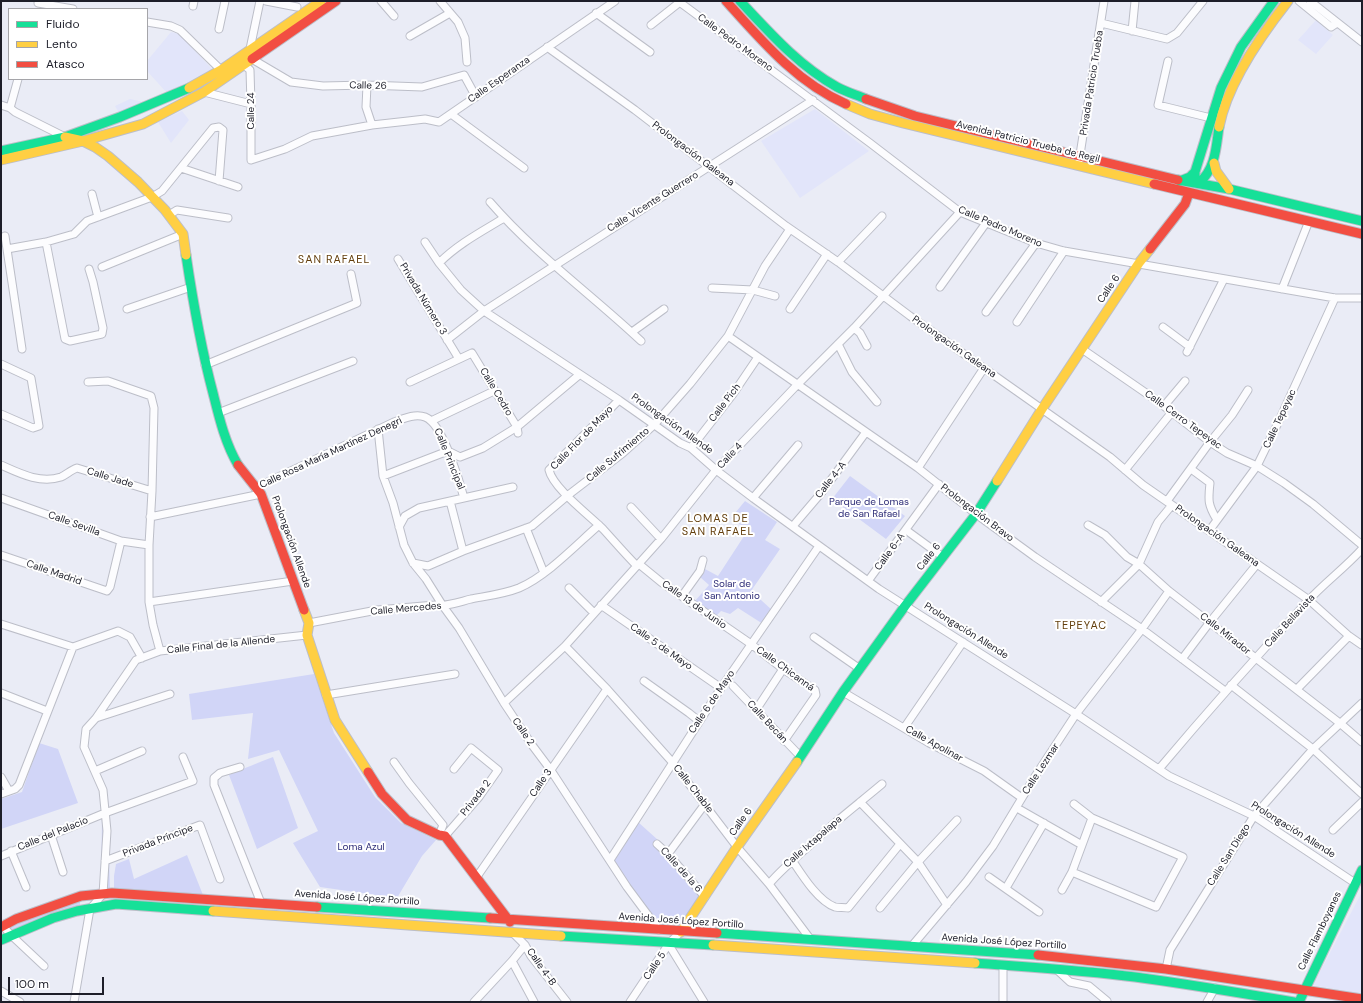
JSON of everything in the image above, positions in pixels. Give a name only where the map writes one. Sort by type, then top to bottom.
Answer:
[{"type":"main road","points":[[1,151],[65,137],[120,117],[181,92],[221,70],[321,1]]},
{"type":"main road","points":[[1,160],[83,141],[143,124],[204,92],[336,1]]},
{"type":"main road","name":"Avenida Patricio Trueba de Regil","points":[[726,1],[777,58],[826,95],[859,110],[903,123],[1079,161],[1229,189],[1362,221]]},
{"type":"main road","name":"Avenida Patricio Trueba de Regil","points":[[740,1],[803,65],[838,88],[868,100],[914,116],[1189,193],[1362,234]]},
{"type":"main road","points":[[1180,181],[1190,177],[1195,172],[1221,88],[1242,47],[1274,1]]},
{"type":"main road","points":[[1229,189],[1216,171],[1214,163],[1219,127],[1233,88],[1249,56],[1273,19],[1288,1]]},
{"type":"main road","points":[[1210,122],[1219,127]]},
{"type":"main road","points":[[65,137],[83,141]]},
{"type":"main road","name":"Prolongación Allende","points":[[83,141],[113,159],[152,196],[177,223],[183,234],[195,314],[205,365],[218,413],[234,457],[258,491],[309,623]]},
{"type":"main road","name":"Calle 6","points":[[681,932],[737,847],[800,758],[843,692],[905,606],[976,514],[1042,409],[1139,263],[1178,214],[1185,204],[1189,193],[1208,176],[1214,163]]},
{"type":"main road","points":[[1195,172],[1195,177],[1200,186],[1205,192],[1214,198]]},
{"type":"main road","points":[[1180,181],[1186,184],[1189,188],[1189,193]]},
{"type":"main road","points":[[309,623],[307,635],[335,720],[382,794],[407,820],[442,836],[510,920],[513,933]]},
{"type":"main road","name":"Calle Flamboyanes","points":[[1299,1002],[1362,870]]},
{"type":"main road","name":"Avenida José López Portillo","points":[[1,926],[16,919],[81,896],[112,893],[1058,956],[1166,969],[1362,999]]},
{"type":"main road","points":[[1,940],[53,918],[77,910],[116,904],[669,944],[1056,969],[1134,977],[1215,988],[1269,1000],[1294,1002]]},
{"type":"main road","points":[[891,958],[892,945]]},
{"type":"street","points":[[219,29],[225,1]]},
{"type":"street","points":[[250,49],[260,1]]},
{"type":"street","points":[[266,1],[297,4],[293,19]]},
{"type":"street","points":[[381,1],[394,16]]},
{"type":"street","points":[[440,1],[458,22],[465,38],[467,62]]},
{"type":"street","name":"Calle Esperanza","points":[[250,160],[285,149],[312,136],[372,125],[425,119],[439,122],[615,1]]},
{"type":"street","name":"Privada Patricio Trueba","points":[[1079,161],[1104,1]]},
{"type":"street","points":[[1132,31],[1135,1]]},
{"type":"street","points":[[1101,23],[1167,39],[1177,33],[1203,1]]},
{"type":"street","points":[[1299,1],[1331,27],[1337,23]]},
{"type":"street","points":[[1310,1],[1362,42]]},
{"type":"street","points":[[651,25],[679,2]]},
{"type":"street","name":"Calle Pedro Moreno","points":[[679,2],[813,100],[960,212],[1036,243],[1064,251],[1335,298],[1362,298]]},
{"type":"street","points":[[38,4],[66,8]]},
{"type":"street","points":[[410,36],[450,13]]},
{"type":"street","points":[[596,13],[650,52]]},
{"type":"street","points":[[148,22],[171,26],[180,30],[221,70]]},
{"type":"street","name":"Prolongación Galeana","points":[[547,47],[710,166],[790,229],[1110,457],[1143,485],[1308,600],[1349,636],[1362,644]]},
{"type":"street","points":[[768,67],[777,58]]},
{"type":"street","name":"Calle 26","points":[[252,59],[291,82],[323,86],[367,85],[422,87],[464,75],[476,97]]},
{"type":"street","points":[[1168,61],[1158,105],[1210,122]]},
{"type":"street","name":"Calle 24","points":[[244,65],[250,70],[252,104],[250,160]]},
{"type":"street","points":[[10,108],[18,80]]},
{"type":"street","points":[[367,85],[366,106],[372,125]]},
{"type":"street","points":[[204,92],[252,104]]},
{"type":"street","name":"Calle Vicente Guerrero","points":[[447,340],[484,311],[813,100]]},
{"type":"street","points":[[1,106],[10,108],[15,112],[65,137]]},
{"type":"street","points":[[450,114],[524,168]]},
{"type":"street","points":[[7,249],[46,242],[74,234],[87,221],[162,191],[213,128],[219,127],[222,130],[219,181]]},
{"type":"street","points":[[181,168],[238,187]]},
{"type":"street","points":[[92,194],[98,217]]},
{"type":"street","points":[[490,202],[504,218],[554,266],[615,317],[641,341]]},
{"type":"street","points":[[169,215],[177,210],[228,218]]},
{"type":"street","name":"Calle 4","points":[[504,703],[565,646],[661,539],[716,470],[854,328],[960,212]]},
{"type":"street","points":[[838,262],[882,216]]},
{"type":"street","points":[[439,263],[451,251],[504,218]]},
{"type":"street","points":[[1282,289],[1309,221]]},
{"type":"street","points":[[940,287],[986,223]]},
{"type":"street","name":"Calle Sufrimiento","points":[[413,563],[428,566],[463,551],[532,526],[623,453],[654,425],[690,384],[728,336],[765,266],[790,229]]},
{"type":"street","points":[[102,267],[183,234]]},
{"type":"street","points":[[5,236],[22,348]]},
{"type":"street","points":[[46,242],[65,339],[70,341],[102,334],[103,328],[93,282],[88,269]]},
{"type":"street","name":"Prolongación Allende","points":[[426,242],[439,263],[461,290],[484,311],[619,400],[680,443],[691,448],[716,470],[753,498],[868,581],[1076,714],[1169,776],[1254,816],[1355,883]]},
{"type":"street","points":[[986,312],[1036,243]]},
{"type":"street","points":[[1017,322],[1064,251]]},
{"type":"street","points":[[790,309],[826,254]]},
{"type":"street","name":"Privada Número 3","points":[[398,259],[459,359]]},
{"type":"street","points":[[205,365],[357,303],[351,274]]},
{"type":"street","points":[[1163,327],[1189,349],[1224,279]]},
{"type":"street","points":[[126,309],[191,287]]},
{"type":"street","points":[[712,288],[753,290],[775,296]]},
{"type":"street","name":"Calle Tepeyac","points":[[1209,531],[1257,466],[1277,426],[1335,298]]},
{"type":"street","points":[[632,332],[664,309]]},
{"type":"street","points":[[854,328],[860,333],[868,346]]},
{"type":"street","name":"Prolongación Bravo","points":[[728,336],[918,468],[976,514],[1035,557],[1142,630],[1225,691]]},
{"type":"street","points":[[838,344],[852,372],[877,402]]},
{"type":"street","name":"Calle Cerro Tepeyac","points":[[1082,349],[1164,406],[1210,442],[1227,453],[1257,466],[1313,504],[1362,545]]},
{"type":"street","name":"Calle Cedro","points":[[459,359],[472,352],[517,430]]},
{"type":"street","name":"Calle Pich","points":[[691,448],[733,394],[758,357]]},
{"type":"street","points":[[410,382],[459,359]]},
{"type":"street","points":[[218,413],[353,361]]},
{"type":"street","points":[[1,364],[31,378],[39,426],[34,428],[1,414]]},
{"type":"street","points":[[918,468],[984,368]]},
{"type":"street","points":[[383,476],[448,451],[460,456],[483,448],[517,430],[579,374]]},
{"type":"street","points":[[88,382],[108,381],[151,396],[154,408],[149,545],[149,602],[160,652]]},
{"type":"street","points":[[1164,406],[1185,381]]},
{"type":"street","points":[[1101,602],[1139,564],[1158,522],[1191,469],[1232,415],[1248,390]]},
{"type":"street","points":[[431,421],[494,391]]},
{"type":"street","name":"Calle Flor de Mayo","points":[[568,496],[551,476],[549,470],[619,400]]},
{"type":"street","points":[[1125,470],[1172,412]]},
{"type":"street","name":"Calle Rosa María Martínez Denegri","points":[[150,516],[258,491],[394,422],[413,416],[428,418],[431,421]]},
{"type":"street","name":"Calle Principal","points":[[431,421],[436,426],[448,451],[459,477],[464,498]]},
{"type":"street","name":"Calle 2","points":[[378,429],[383,476],[393,503],[404,545],[413,563],[426,579],[504,703],[550,769],[627,887],[659,930]]},
{"type":"street","name":"Calle 4-A","points":[[793,526],[822,492],[866,432]]},
{"type":"street","points":[[753,498],[798,445]]},
{"type":"street","name":"Calle Jade","points":[[1,465],[37,478],[53,479],[63,476],[71,470],[77,468],[152,491]]},
{"type":"street","points":[[1191,469],[1210,483],[1209,507],[1217,520]]},
{"type":"street","name":"Calle 6-A","points":[[868,581],[939,484]]},
{"type":"street","points":[[399,527],[405,516],[419,508],[513,487]]},
{"type":"street","name":"Calle 13 de Junio","points":[[568,496],[638,565],[660,582],[751,644]]},
{"type":"street","name":"Calle Sevilla","points":[[1,498],[121,540],[149,545]]},
{"type":"street","name":"Calle Principal","points":[[450,501],[463,551]]},
{"type":"street","points":[[631,507],[661,539]]},
{"type":"street","name":"Calle Mercedes","points":[[309,623],[377,610],[435,605],[443,606],[504,593],[531,582],[544,573],[599,525]]},
{"type":"street","name":"Calle Mirador","points":[[1088,525],[1105,535],[1127,557],[1139,564],[1169,591],[1341,724],[1362,742]]},
{"type":"street","points":[[526,528],[544,573]]},
{"type":"street","points":[[906,530],[943,557]]},
{"type":"street","name":"Calle Madrid","points":[[1,555],[107,591],[110,587],[121,540]]},
{"type":"street","name":"Calle 6 de Mayo","points":[[610,860],[699,721],[819,546]]},
{"type":"street","name":"Calle Bellavista","points":[[1159,769],[1225,691],[1308,600],[1362,549]]},
{"type":"street","points":[[682,596],[700,571],[703,560]]},
{"type":"street","points":[[1182,659],[1257,564]]},
{"type":"street","points":[[149,602],[293,581]]},
{"type":"street","points":[[569,588],[594,613]]},
{"type":"street","name":"Calle Lezmar","points":[[911,947],[966,882],[993,846],[1076,714],[1142,630],[1169,591]]},
{"type":"street","name":"Calle 5 de Mayo","points":[[601,605],[721,688]]},
{"type":"street","points":[[1,624],[73,647],[118,631],[130,637],[139,659],[96,718],[86,729],[84,747],[103,790],[107,831],[103,894],[90,909],[74,1002]]},
{"type":"street","name":"Calle Final de la Allende","points":[[139,659],[160,652],[307,635]]},
{"type":"street","points":[[1297,690],[1349,636]]},
{"type":"street","points":[[814,637],[860,669]]},
{"type":"street","points":[[904,728],[963,642]]},
{"type":"street","name":"Calle Chicanná","points":[[751,644],[782,669],[815,690],[816,695],[784,741]]},
{"type":"street","name":"Calle Chable","points":[[565,646],[607,689],[673,763],[737,847],[769,884],[811,940]]},
{"type":"street","points":[[1,794],[15,789],[19,785],[73,647]]},
{"type":"street","points":[[756,710],[782,669]]},
{"type":"street","points":[[326,695],[455,674]]},
{"type":"street","points":[[644,681],[699,721]]},
{"type":"street","points":[[1231,685],[1313,750],[1362,794]]},
{"type":"street","name":"Calle Becán","points":[[733,686],[800,758]]},
{"type":"street","name":"Calle 3","points":[[476,878],[550,769],[607,689]]},
{"type":"street","name":"Calle Apolinar","points":[[843,692],[930,743],[984,771],[1022,798]]},
{"type":"street","points":[[1,693],[47,711]]},
{"type":"street","points":[[96,718],[170,694]]},
{"type":"street","name":"Calle San Diego","points":[[1166,969],[1170,950],[1254,816],[1313,750],[1362,703]]},
{"type":"street","name":"Privada 2","points":[[442,836],[479,797],[498,770],[471,748],[454,769]]},
{"type":"street","points":[[95,771],[142,752]]},
{"type":"street","name":"Calle del Palacio","points":[[1,856],[105,813],[193,781],[183,757]]},
{"type":"street","points":[[394,762],[443,825],[442,836]]},
{"type":"street","points":[[240,767],[220,773],[214,778],[214,784],[261,903]]},
{"type":"street","points":[[1,777],[9,791]]},
{"type":"street","name":"Calle Ixtapalapa","points":[[769,884],[792,860],[882,784]]},
{"type":"street","points":[[860,802],[918,862],[947,905]]},
{"type":"street","points":[[1334,830],[1362,802]]},
{"type":"street","points":[[668,854],[705,804]]},
{"type":"street","points":[[1072,872],[1156,907],[1183,856],[1092,818],[1074,804]]},
{"type":"street","points":[[1017,808],[1082,844]]},
{"type":"street","points":[[1062,890],[1072,872],[1092,818]]},
{"type":"street","points":[[880,908],[918,862],[957,820]]},
{"type":"street","points":[[1006,888],[1044,823]]},
{"type":"street","name":"Privada Príncipe","points":[[105,861],[200,825],[220,879]]},
{"type":"street","points":[[51,835],[63,872]]},
{"type":"street","name":"Calle de la 6","points":[[657,844],[668,854],[705,897]]},
{"type":"street","points":[[792,860],[807,883],[820,897],[835,907],[848,908],[900,844]]},
{"type":"street","points":[[11,851],[26,887]]},
{"type":"street","points":[[989,877],[1039,912]]},
{"type":"street","points":[[1,926],[44,966]]},
{"type":"street","name":"Calle 5","points":[[630,1002],[669,944],[681,932]]},
{"type":"street","name":"Calle 4-B","points":[[513,933],[525,945],[531,956],[567,1002]]},
{"type":"street","points":[[669,944],[704,1002]]},
{"type":"street","points":[[474,1002],[525,945]]},
{"type":"street","points":[[512,961],[534,1002]]},
{"type":"street","points":[[1003,966],[1003,1002]]},
{"type":"street","points":[[1056,969],[1070,982],[1089,986],[1107,1001]]},
{"type":"street","points":[[1207,1002],[1215,988]]},
{"type":"street","points":[[1,991],[20,1002]]},
{"type":"shaded area","points":[[1316,20],[1333,35],[1316,54],[1298,40]]},
{"type":"shaded area","points":[[171,32],[179,34],[212,69],[167,93],[148,72],[148,60]]},
{"type":"shaded area","points":[[130,99],[148,103],[120,115],[115,106]]},
{"type":"shaded area","points":[[815,109],[869,151],[800,198],[761,141]]},
{"type":"shaded area","points":[[182,111],[189,120],[171,143],[158,122]]},
{"type":"shaded area","points":[[1362,892],[1362,994],[1313,985]]},
{"type":"green space","name":"Parque de Lomas de San Rafael","points":[[850,476],[905,516],[886,539],[832,499]]},
{"type":"green space","name":"Solar de San Antonio","points":[[745,501],[777,522],[765,540],[780,549],[751,591],[772,610],[763,624],[738,608],[730,614],[721,611],[715,617],[695,601],[709,585],[700,577],[705,569],[718,576],[748,530],[731,518]]},
{"type":"green space","name":"Loma Azul","points":[[314,674],[334,733],[375,797],[401,823],[436,840],[422,856],[397,898],[320,887],[293,843],[318,831],[279,750],[248,759],[253,713],[192,720],[189,694]]},
{"type":"green space","points":[[39,743],[58,749],[78,803],[1,829],[1,799],[22,792]]},
{"type":"green space","points":[[273,757],[298,828],[257,849],[229,775]]},
{"type":"green space","points":[[108,814],[110,891],[101,893],[102,816]]},
{"type":"green space","points":[[638,822],[658,840],[657,842],[704,897],[681,932],[659,930],[612,860]]},
{"type":"green space","points":[[187,855],[203,895],[114,890],[116,864],[129,859],[134,879]]},
{"type":"green space","points":[[80,900],[80,907],[12,932],[9,925]]},
{"type":"traffic: fast","points":[[740,1],[762,25],[810,69],[837,87],[866,99]]},
{"type":"traffic: fast","points":[[1219,127],[1216,150],[1212,164],[1205,177],[1199,183],[1195,177],[1195,172],[1221,88],[1241,47],[1274,1]]},
{"type":"traffic: fast","points":[[1,151],[65,137],[120,117],[189,88]]},
{"type":"traffic: fast","points":[[1180,181],[1190,177],[1195,172]]},
{"type":"traffic: fast","points":[[1178,180],[1229,189],[1362,221]]},
{"type":"traffic: fast","points":[[186,255],[191,290],[209,376],[223,430],[229,448],[238,465]]},
{"type":"traffic: fast","points":[[797,762],[843,692],[905,606],[976,514],[997,481]]},
{"type":"traffic: fast","points":[[1299,1002],[1362,870]]},
{"type":"traffic: fast","points":[[1,940],[53,918],[77,911],[116,904],[213,911]]},
{"type":"traffic: fast","points":[[317,907],[490,918]]},
{"type":"traffic: fast","points":[[717,933],[1038,955]]},
{"type":"traffic: fast","points":[[561,936],[713,945]]},
{"type":"traffic: fast","points":[[975,963],[1115,975],[1294,1002]]},
{"type":"traffic: slow","points":[[189,88],[221,70],[321,1]]},
{"type":"traffic: slow","points":[[1219,127],[1223,111],[1237,77],[1267,29],[1288,1]]},
{"type":"traffic: slow","points":[[1,160],[83,141],[143,124],[204,92],[252,59]]},
{"type":"traffic: slow","points":[[846,104],[870,114],[903,123],[1154,184]]},
{"type":"traffic: slow","points":[[65,137],[83,141],[95,147],[108,156],[138,182],[165,210],[183,234],[186,255]]},
{"type":"traffic: slow","points":[[1214,163],[1216,171],[1229,189]]},
{"type":"traffic: slow","points":[[997,481],[1042,409],[1139,263],[1150,249]]},
{"type":"traffic: slow","points":[[304,610],[309,623],[307,635],[335,720],[368,772]]},
{"type":"traffic: slow","points":[[681,932],[737,847],[797,762]]},
{"type":"traffic: slow","points":[[213,911],[561,936]]},
{"type":"traffic: slow","points":[[713,945],[975,963]]},
{"type":"traffic: jam","points":[[252,59],[336,1]]},
{"type":"traffic: jam","points":[[726,1],[766,45],[796,72],[812,85],[846,104]]},
{"type":"traffic: jam","points":[[866,99],[915,116],[1178,180]]},
{"type":"traffic: jam","points":[[1154,184],[1362,234]]},
{"type":"traffic: jam","points":[[1150,249],[1185,204],[1189,193]]},
{"type":"traffic: jam","points":[[238,465],[261,494],[304,610]]},
{"type":"traffic: jam","points":[[368,772],[382,794],[407,820],[439,835],[445,836],[510,922]]},
{"type":"traffic: jam","points":[[1,927],[16,919],[81,896],[112,893],[317,907]]},
{"type":"traffic: jam","points":[[490,918],[717,933]]},
{"type":"traffic: jam","points":[[1038,955],[1166,969],[1362,999]]},
{"type":"district","name":"SAN RAFAEL","points":[[334,260]]},
{"type":"district","name":"LOMAS DE SAN RAFAEL","points":[[718,525]]},
{"type":"district","name":"TEPEYAC","points":[[1081,626]]}]
